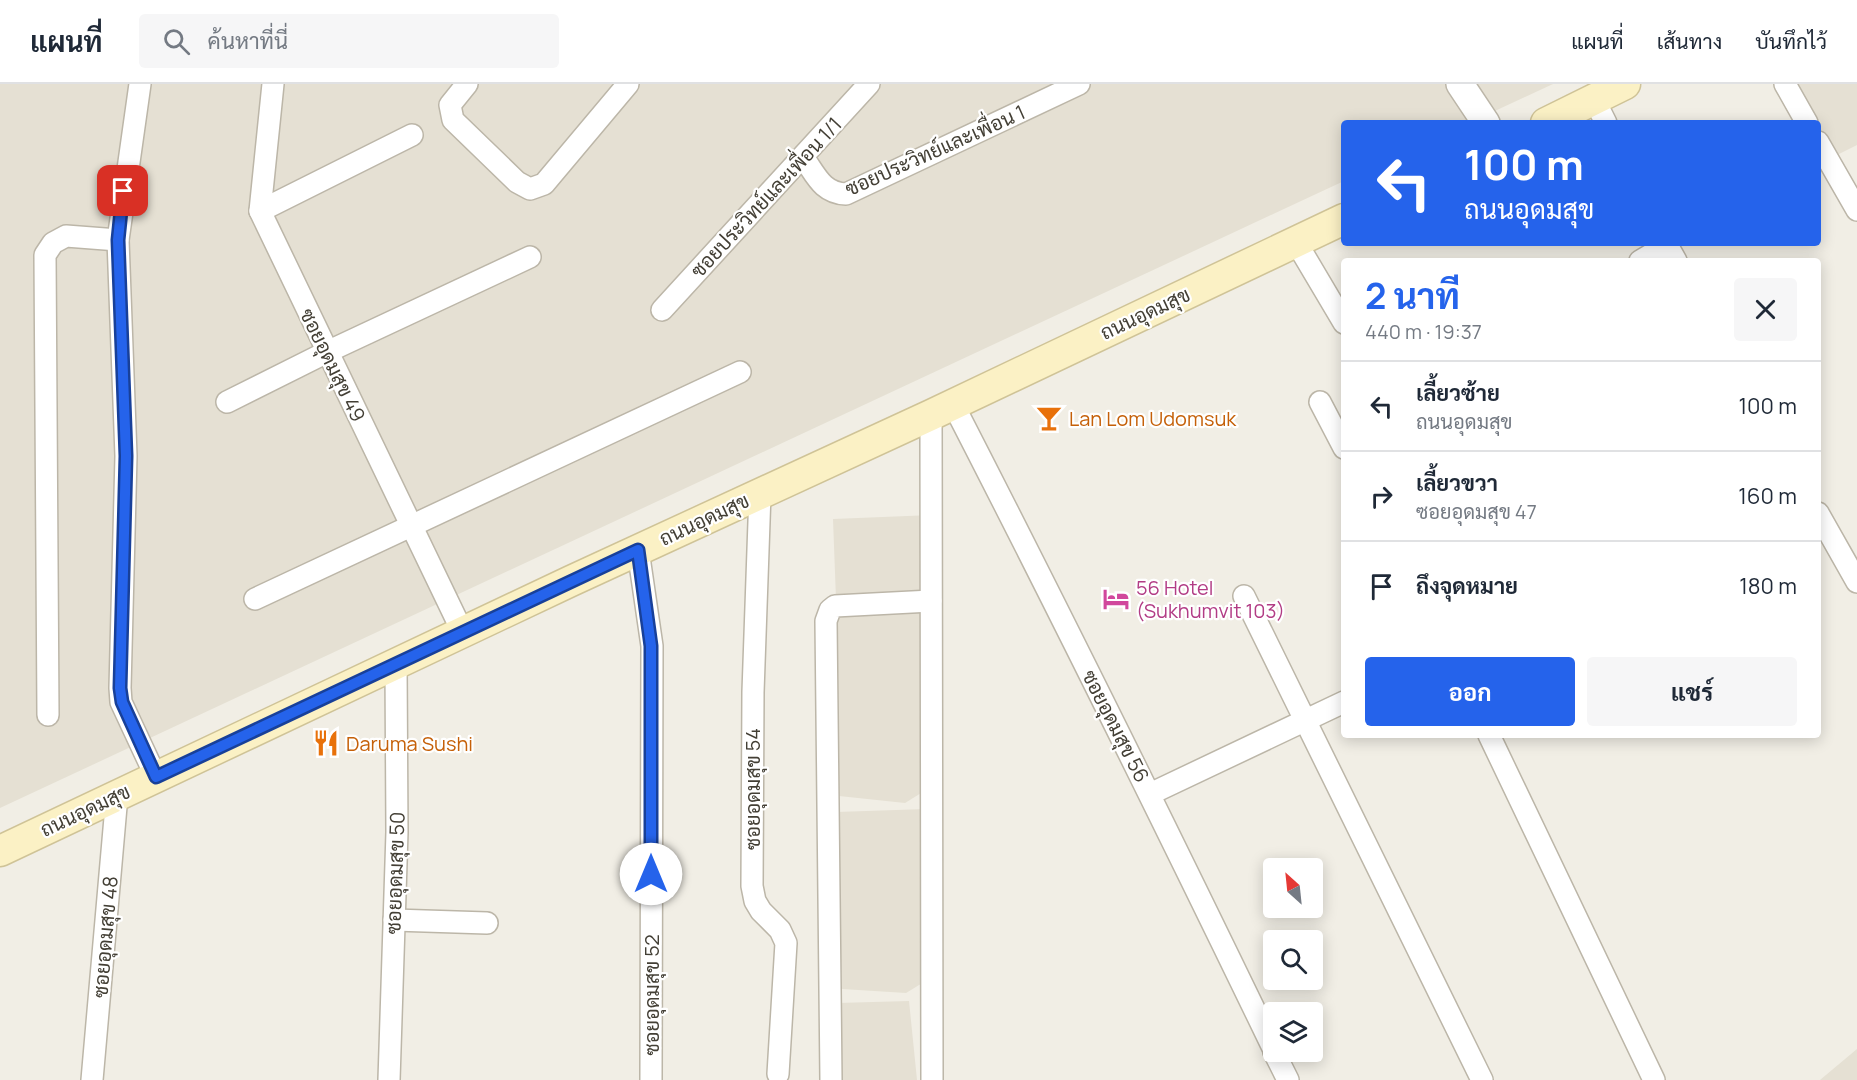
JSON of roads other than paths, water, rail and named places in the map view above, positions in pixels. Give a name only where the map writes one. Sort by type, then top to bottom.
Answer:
[{"type":"main road","points":[[1560,120],[1600,111],[1625,84]]},
{"type":"main road","name":"ถนนอุดมสุข","points":[[0,851],[1341,220]]},
{"type":"street","points":[[140,84],[118,240],[126,456],[120,688],[122,702],[156,777]]},
{"type":"street","points":[[260,211],[273,84]]},
{"type":"street","points":[[467,84],[450,105],[453,120],[517,182],[530,189],[544,184],[628,84]]},
{"type":"street","name":"ซอยประวิทย์และเพื่อน 1/1","points":[[662,310],[870,84]]},
{"type":"street","name":"ซอยประวิทย์และเพื่อน 1","points":[[803,157],[824,187],[834,194],[846,194],[1079,84]]},
{"type":"street","points":[[1460,84],[1484,120]]},
{"type":"street","points":[[1785,84],[1805,120]]},
{"type":"street","points":[[260,211],[412,135]]},
{"type":"street","points":[[1821,147],[1857,210]]},
{"type":"street","name":"ซอยอุดมสุข 49","points":[[260,211],[410,526],[464,633]]},
{"type":"street","points":[[48,716],[45,255],[53,243],[66,236],[118,240]]},
{"type":"street","points":[[1296,242],[1341,318]]},
{"type":"street","points":[[1648,258],[1670,250]]},
{"type":"street","points":[[227,402],[327,352],[530,257]]},
{"type":"street","points":[[255,599],[740,372]]},
{"type":"street","points":[[1320,402],[1341,442]]},
{"type":"street","points":[[933,1080],[931,601],[942,410]]},
{"type":"street","name":"ซอยอุดมสุข 56","points":[[942,410],[1150,794],[1263,1028]]},
{"type":"street","name":"ซอยอุดมสุข 54","points":[[760,493],[753,692],[752,886],[755,901],[761,911],[780,930],[786,943],[778,1074]]},
{"type":"street","points":[[1821,518],[1857,582]]},
{"type":"street","name":"ซอยอุดมสุข 52","points":[[638,550],[651,646],[651,1080]]},
{"type":"street","points":[[1244,596],[1482,1080]]},
{"type":"street","points":[[831,1080],[826,621],[830,610],[835,606],[931,601]]},
{"type":"street","name":"ซอยอุดมสุข 50","points":[[389,1080],[397,832],[396,665]]},
{"type":"street","points":[[1150,794],[1341,703]]},
{"type":"street","points":[[1490,738],[1654,1080]]},
{"type":"street","name":"ซอยอุดมสุข 48","points":[[92,1080],[117,795]]},
{"type":"street","points":[[394,920],[487,923]]},
{"type":"street","name":"ซอยอุดมสุข 56","points":[[1279,1062],[1288,1080]]},
{"type":"place","name":"Lan Lom Udomsuk","points":[[1049,418]]},
{"type":"place","name":"56 Hotel (Sukhumvit 103)","points":[[1116,599]]},
{"type":"place","name":"Daruma Sushi","points":[[326,743]]}]
